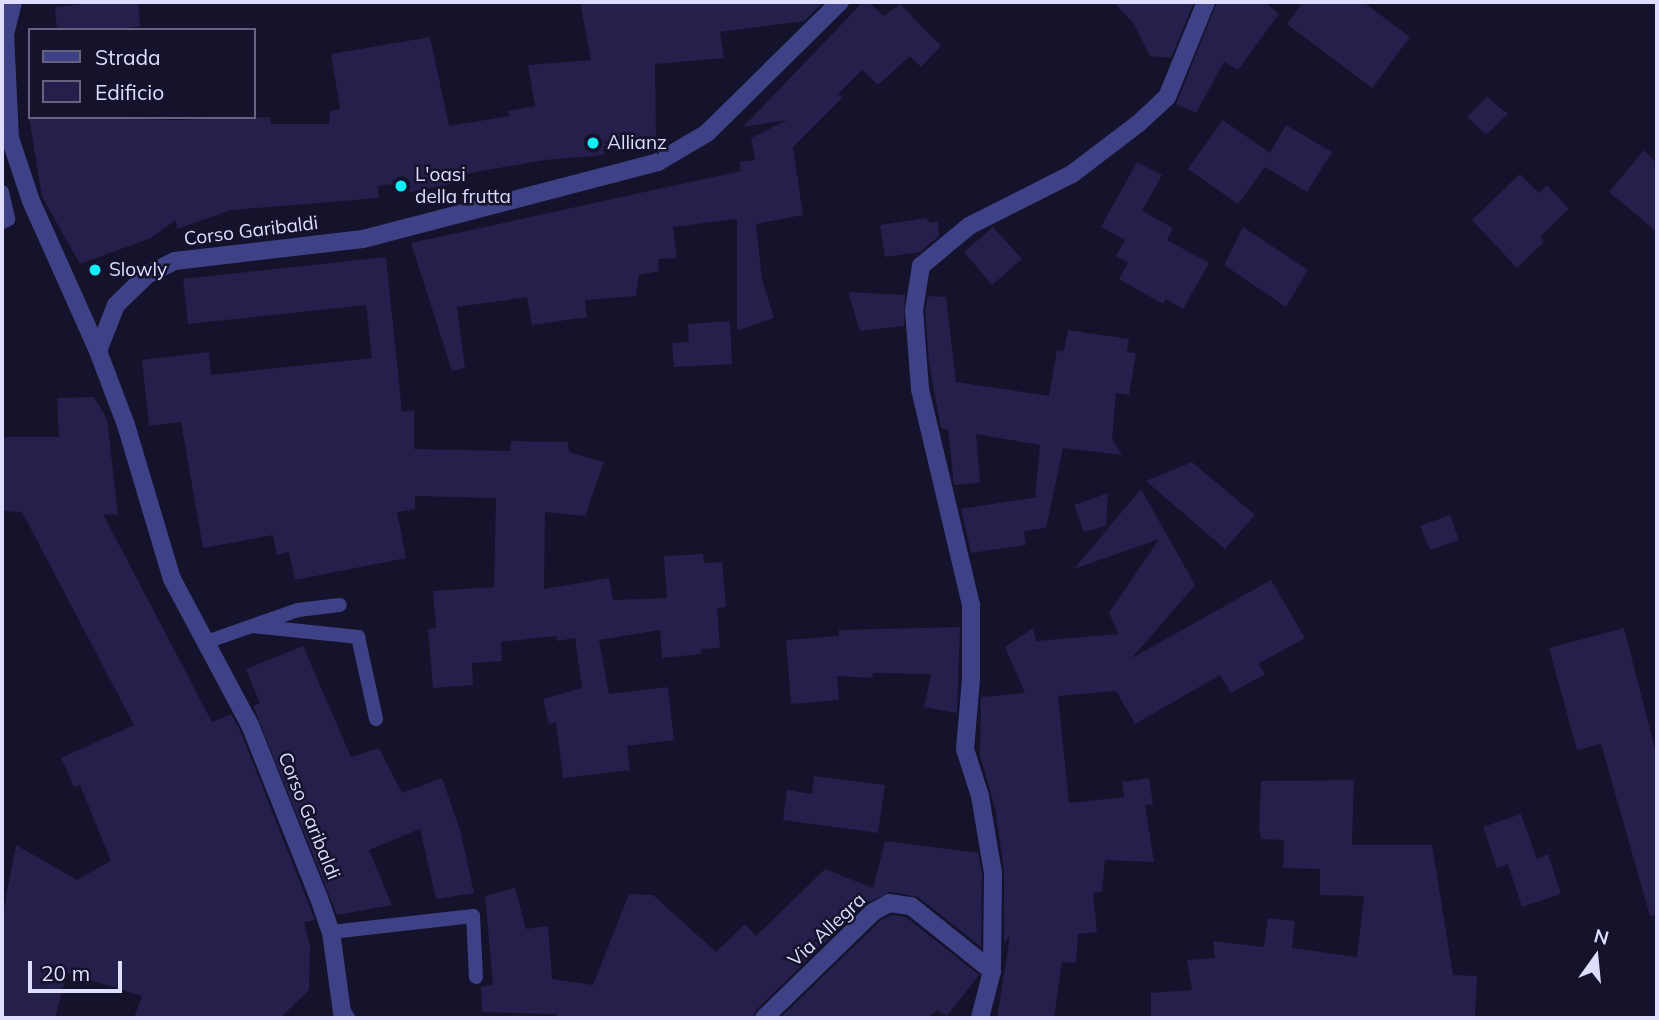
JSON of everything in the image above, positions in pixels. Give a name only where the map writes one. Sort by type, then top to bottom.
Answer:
[{"type":"street","name":"Corso Garibaldi","points":[[341,1016],[331,932],[250,725],[172,579],[126,425],[98,351],[116,305],[147,275],[175,261],[363,239],[658,162],[707,133],[840,2]]},
{"type":"street","points":[[980,1018],[992,971],[993,873],[980,796],[965,749],[971,678],[971,604],[920,389],[914,310],[921,266],[968,226],[1072,174],[1139,124],[1167,97],[1206,2]]},
{"type":"street","points":[[9,7],[3,34],[6,138],[98,351]]},
{"type":"street","name":"Via Allegra","points":[[764,1018],[873,912],[889,903],[911,906],[992,971]]},
{"type":"lane","points":[[2,192],[8,219],[2,222]]},
{"type":"lane","points":[[206,642],[298,610],[340,605]]},
{"type":"lane","points":[[253,626],[358,637],[376,719]]},
{"type":"lane","points":[[331,932],[473,916],[476,976]]},
{"type":"building","points":[[99,2],[138,2],[140,26],[57,28],[55,7]]},
{"type":"building","points":[[580,2],[824,2],[804,21],[720,32],[724,58],[655,64],[656,139],[604,146],[604,155],[545,160],[459,175],[460,182],[395,195],[391,184],[378,186],[379,198],[231,210],[177,229],[176,220],[151,238],[80,264],[42,197],[29,119],[178,120],[270,117],[271,124],[329,124],[330,111],[340,109],[331,54],[430,37],[449,126],[509,116],[508,111],[535,106],[528,65],[591,60]]},
{"type":"building","points":[[863,2],[868,2],[884,16],[900,4],[941,46],[921,67],[910,56],[878,85],[862,70],[836,96],[840,95],[842,98],[793,147],[803,215],[756,224],[762,279],[774,318],[737,331],[737,219],[673,227],[677,258],[658,259],[659,271],[639,275],[636,296],[585,300],[587,317],[532,325],[527,297],[457,307],[465,368],[452,371],[411,243],[741,171],[739,162],[755,160],[751,138],[787,120],[743,127]]},
{"type":"building","points":[[1113,2],[1194,2],[1171,58],[1150,56],[1133,23]]},
{"type":"building","points":[[1217,2],[1265,2],[1279,14],[1238,70],[1224,62],[1196,113],[1176,104]]},
{"type":"building","points":[[1303,2],[1363,2],[1410,37],[1372,88],[1287,24]]},
{"type":"building","points":[[1487,97],[1508,114],[1486,135],[1467,117]]},
{"type":"building","points":[[1223,120],[1270,153],[1286,125],[1332,152],[1307,192],[1265,167],[1238,204],[1188,169]]},
{"type":"building","points":[[1644,150],[1657,164],[1657,232],[1609,192]]},
{"type":"building","points":[[1137,162],[1162,175],[1142,211],[1173,228],[1167,240],[1209,263],[1183,309],[1166,299],[1163,304],[1119,279],[1128,263],[1116,256],[1125,240],[1101,227]]},
{"type":"building","points":[[1520,174],[1539,193],[1547,185],[1569,209],[1540,237],[1544,242],[1517,268],[1472,220]]},
{"type":"building","points":[[926,218],[930,223],[938,222],[939,236],[920,252],[885,257],[880,225]]},
{"type":"building","points":[[993,227],[1022,259],[992,285],[964,252]]},
{"type":"building","points":[[1243,227],[1308,270],[1286,307],[1224,265]]},
{"type":"building","points":[[386,257],[402,412],[414,410],[414,449],[510,451],[511,441],[568,442],[569,452],[604,462],[585,516],[545,512],[544,589],[609,578],[613,600],[667,598],[664,556],[703,554],[704,563],[722,562],[726,607],[717,608],[720,648],[701,649],[701,654],[662,658],[660,630],[599,640],[609,694],[668,687],[674,740],[627,746],[630,770],[563,778],[556,722],[549,724],[543,699],[582,688],[575,638],[557,641],[556,636],[501,642],[502,661],[472,663],[473,685],[433,688],[428,629],[436,628],[433,591],[494,587],[496,498],[415,496],[415,509],[397,512],[406,558],[295,580],[289,552],[277,555],[273,535],[203,548],[181,422],[149,426],[142,360],[209,352],[211,375],[372,358],[366,305],[188,324],[183,279]]},
{"type":"building","points":[[848,292],[905,295],[904,326],[860,331]]},
{"type":"building","points":[[928,296],[946,297],[956,382],[1049,396],[1057,350],[1064,351],[1068,330],[1129,339],[1127,352],[1136,353],[1129,395],[1116,393],[1112,438],[1122,455],[1063,448],[1046,528],[1024,531],[1026,545],[971,553],[961,509],[1038,497],[1035,496],[1040,445],[976,434],[980,483],[954,485],[948,430],[941,428],[929,363],[925,310]]},
{"type":"building","points":[[730,321],[732,364],[674,367],[672,343],[689,342],[688,324]]},
{"type":"building","points":[[94,397],[107,419],[118,515],[103,514],[212,722],[231,714],[240,730],[315,920],[304,922],[310,947],[309,990],[280,1018],[134,1018],[142,996],[67,973],[55,1018],[2,1018],[2,919],[16,845],[77,880],[111,861],[80,785],[74,787],[61,758],[134,725],[22,512],[2,511],[2,437],[59,437],[57,398]]},
{"type":"building","points":[[1192,462],[1255,515],[1225,549],[1146,481]]},
{"type":"building","points":[[1141,489],[1195,585],[1132,658],[1271,580],[1305,638],[1258,664],[1265,674],[1231,693],[1220,675],[1135,724],[1116,691],[1058,696],[1069,803],[1124,797],[1122,782],[1149,778],[1153,804],[1145,805],[1154,862],[1105,860],[1102,892],[1093,893],[1097,932],[1078,934],[1076,963],[1062,962],[1054,1018],[997,1018],[1010,936],[1004,944],[1004,871],[995,808],[980,755],[981,697],[1025,693],[1005,647],[1033,628],[1036,641],[1119,634],[1109,613],[1159,539],[1074,569]]},
{"type":"building","points":[[1108,493],[1106,526],[1084,532],[1074,505]]},
{"type":"building","points":[[1450,515],[1459,540],[1430,550],[1420,526]]},
{"type":"building","points":[[960,627],[957,713],[924,707],[931,674],[872,673],[873,678],[837,676],[839,700],[791,704],[786,640],[839,636],[839,630]]},
{"type":"building","points":[[1624,628],[1657,757],[1657,915],[1650,916],[1601,744],[1577,750],[1549,648]]},
{"type":"building","points":[[303,646],[351,757],[379,748],[402,793],[442,778],[460,830],[474,893],[436,899],[420,829],[369,850],[392,905],[337,915],[253,706],[260,703],[246,669]]},
{"type":"building","points":[[814,776],[885,785],[878,833],[783,820],[787,790],[812,794]]},
{"type":"building","points":[[1354,780],[1352,845],[1432,845],[1453,975],[1477,976],[1475,1018],[1151,1018],[1151,993],[1192,990],[1187,960],[1215,958],[1213,941],[1264,947],[1268,918],[1295,921],[1292,948],[1357,957],[1364,896],[1320,895],[1320,869],[1283,868],[1284,840],[1261,839],[1259,828],[1261,781]]},
{"type":"building","points":[[1521,814],[1537,859],[1548,854],[1561,894],[1522,907],[1508,864],[1497,868],[1483,827]]},
{"type":"building","points":[[885,841],[978,853],[982,874],[981,947],[918,897],[890,892],[865,904],[756,1010],[753,1018],[557,1018],[557,1014],[482,1012],[481,987],[493,984],[485,896],[515,888],[526,929],[548,926],[552,979],[593,985],[629,894],[653,895],[716,952],[745,924],[756,936],[825,869],[873,888]]},
{"type":"building","points":[[891,915],[906,917],[979,975],[947,1016],[937,1010],[927,1018],[780,1018],[880,921]]},
{"type":"place","name":"Allianz","points":[[593,143]]},
{"type":"place","name":"L'oasi della frutta","points":[[401,186]]},
{"type":"place","name":"Slowly","points":[[95,270]]}]
